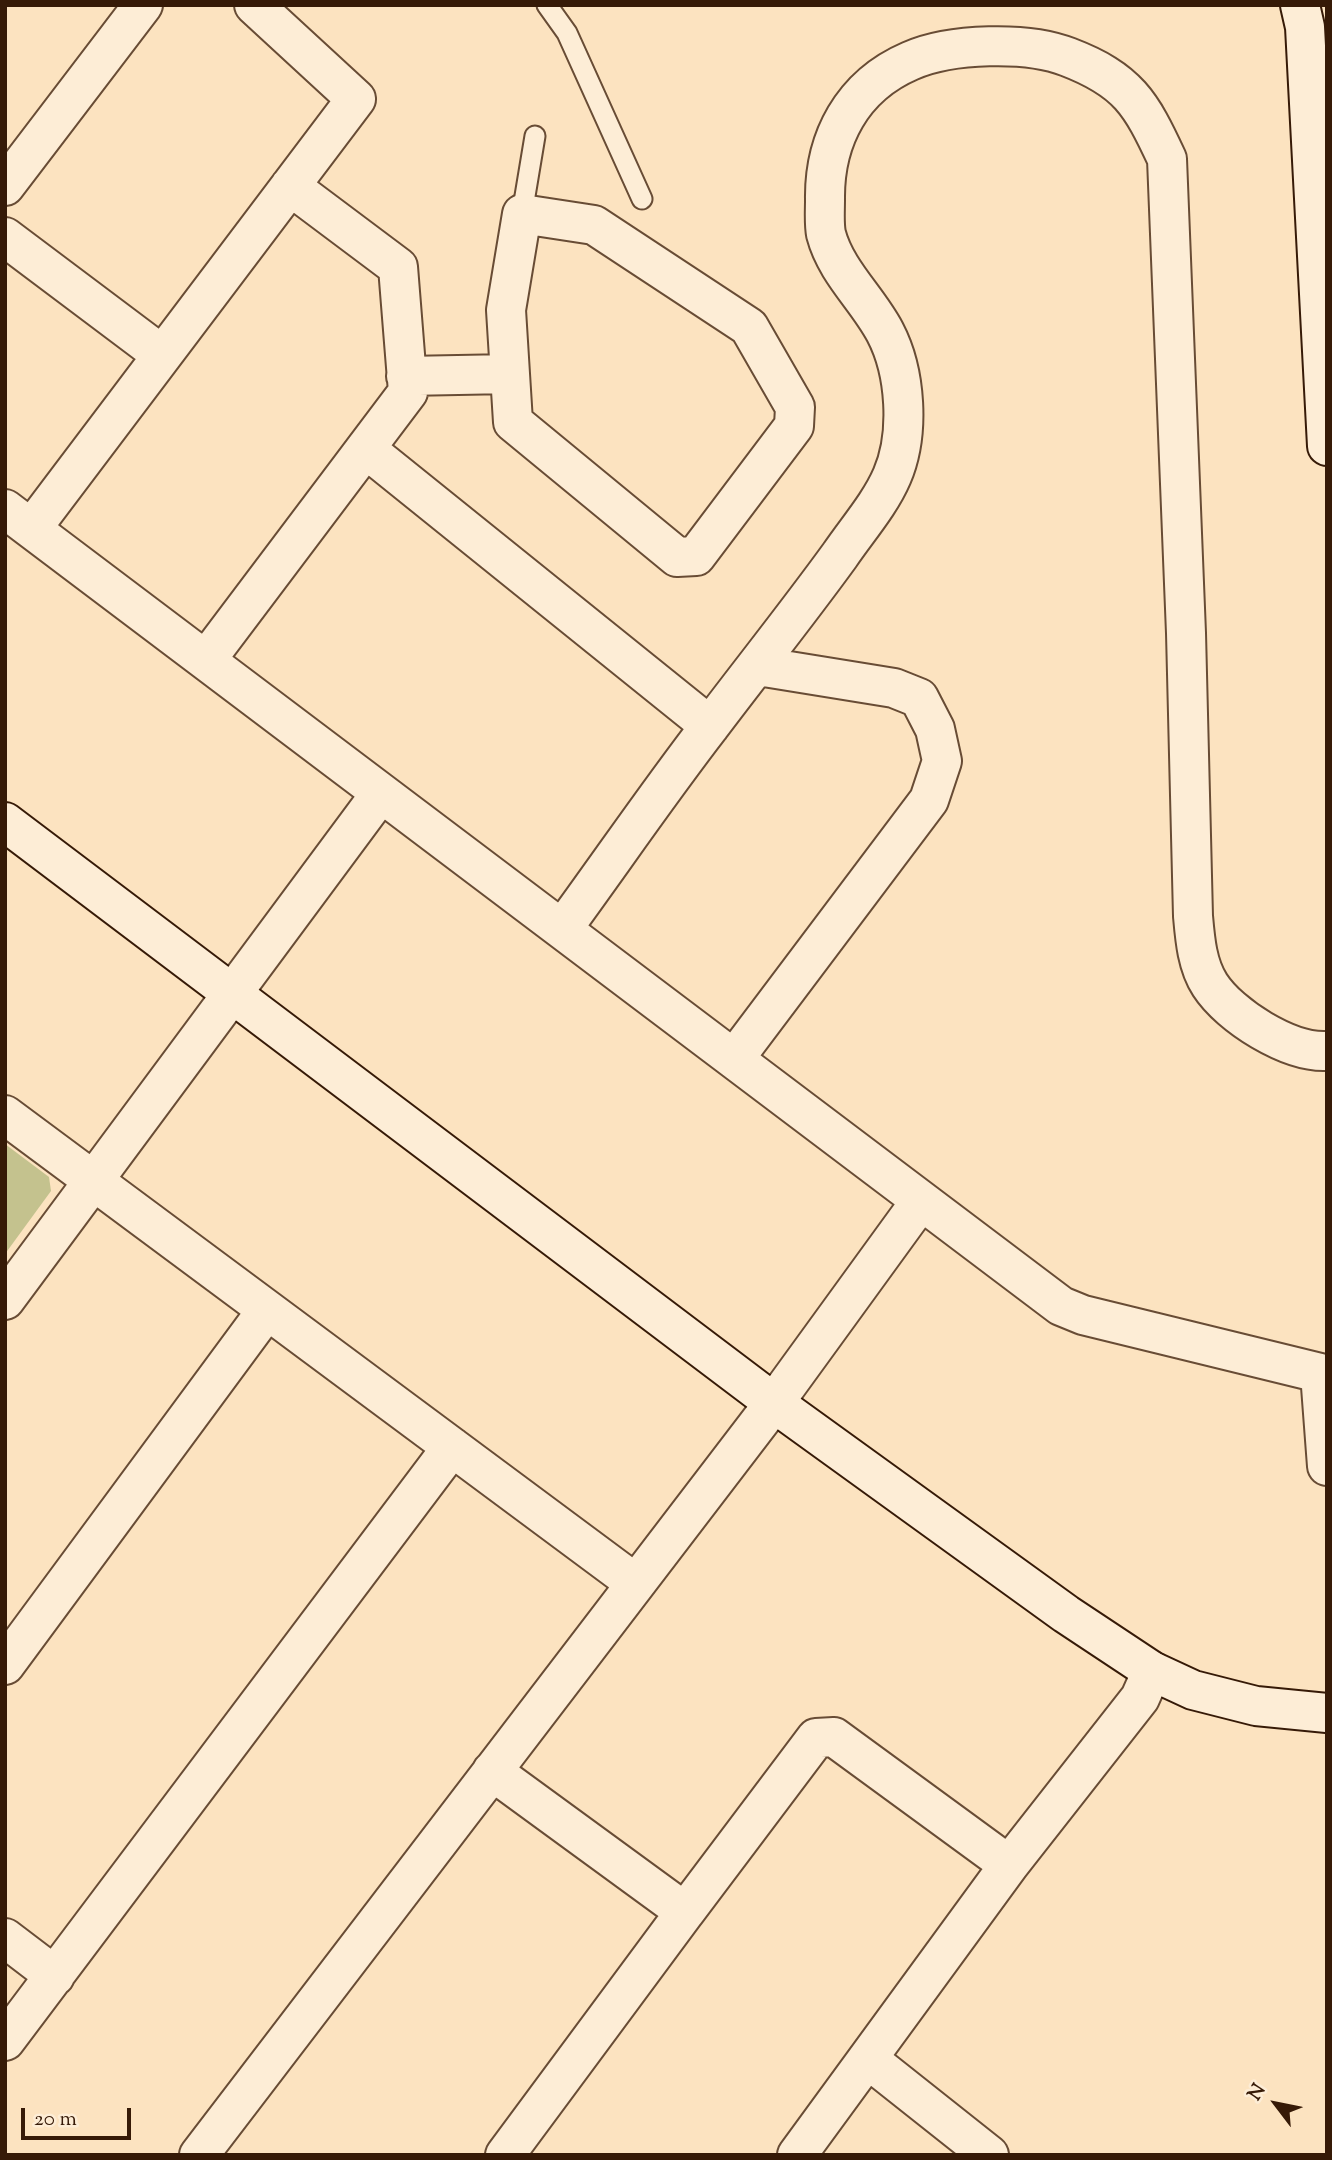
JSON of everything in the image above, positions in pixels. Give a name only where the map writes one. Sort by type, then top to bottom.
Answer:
[{"type":"street","points":[[5,186],[143,5]]},
{"type":"street","points":[[254,5],[356,99],[162,355],[18,518],[1060,1306],[1083,1315],[1320,1373],[1327,1466]]},
{"type":"street","points":[[1300,5],[1305,27],[1327,446]]},
{"type":"street","points":[[563,928],[871,512],[892,476],[900,443],[902,400],[896,361],[884,331],[841,268],[826,233],[824,170],[846,114],[862,92],[881,76],[925,55],[958,49],[1017,48],[1056,52],[1096,67],[1123,86],[1145,111],[1167,159],[1186,633],[1193,916],[1197,951],[1210,985],[1236,1013],[1259,1029],[1290,1043],[1327,1052]]},
{"type":"street","points":[[206,660],[408,393],[398,267],[290,186]]},
{"type":"street","points":[[522,214],[594,225],[749,327],[795,407],[794,426],[696,555],[677,557],[513,422],[506,310],[522,214]]},
{"type":"street","points":[[5,237],[162,355]]},
{"type":"street","points":[[406,376],[510,374]]},
{"type":"street","points":[[366,449],[710,726]]},
{"type":"street","points":[[734,1059],[929,800],[942,761],[934,729],[919,698],[894,688],[758,666]]},
{"type":"street","points":[[5,1300],[381,793]]},
{"type":"street","points":[[5,822],[774,1403],[1066,1614],[1152,1671],[1193,1690],[1256,1706],[1327,1713]]},
{"type":"street","points":[[5,1115],[635,1583]]},
{"type":"street","points":[[199,2155],[774,1403],[920,1202]]},
{"type":"street","points":[[12,1643],[267,1310]]},
{"type":"street","points":[[5,2041],[452,1447]]},
{"type":"street","points":[[797,2155],[1009,1865],[1140,1698],[1152,1671]]},
{"type":"street","points":[[505,2155],[816,1738],[834,1737],[1009,1865]]},
{"type":"street","points":[[492,1771],[685,1912]]},
{"type":"street","points":[[5,1938],[55,1976]]},
{"type":"street","points":[[868,2059],[989,2155]]},
{"type":"lane","points":[[547,5],[567,33],[642,199]]},
{"type":"lane","points":[[522,214],[535,136]]},
{"type":"shaded area","points":[[5,1144],[49,1177],[51,1191],[5,1254]]}]
